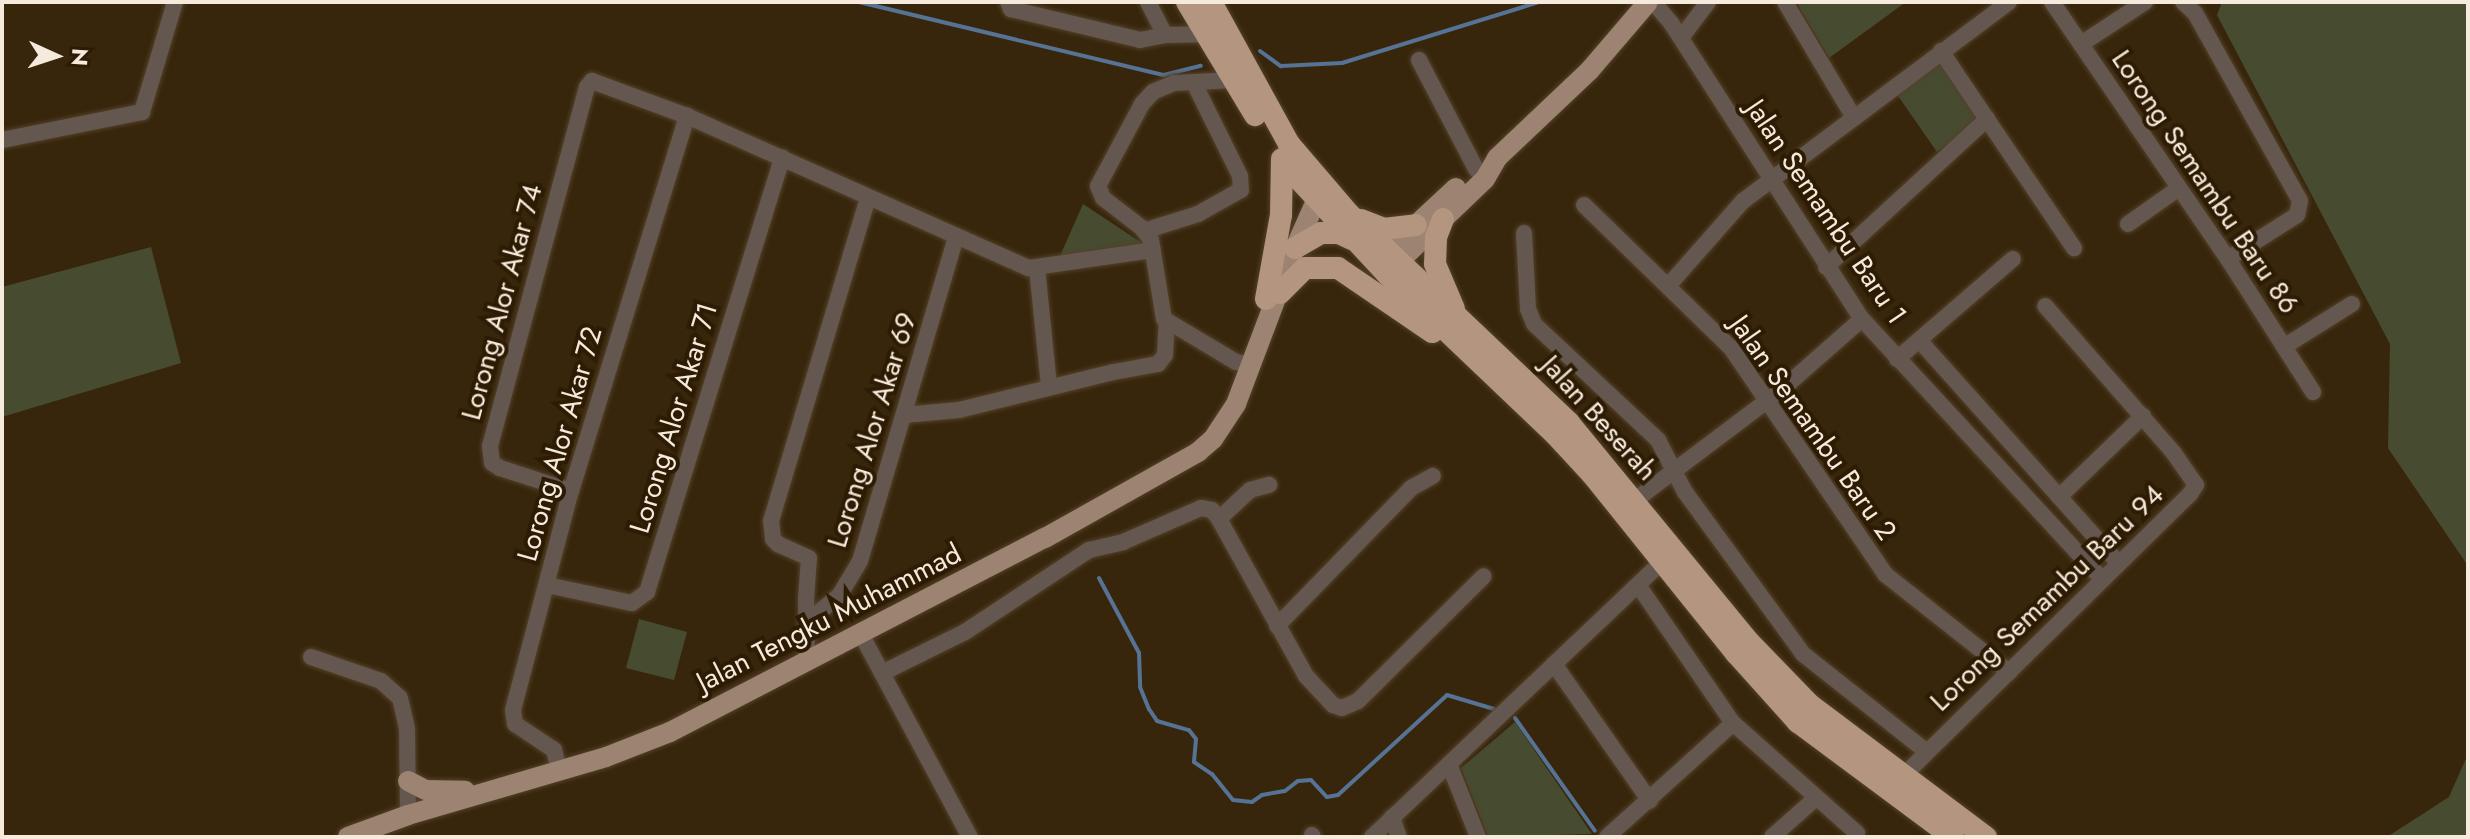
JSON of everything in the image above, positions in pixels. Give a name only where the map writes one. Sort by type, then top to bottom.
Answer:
[{"type":"highway","name":"Jalan Beserah","points":[[1187,2],[1282,159],[1349,214],[1387,263],[1556,435],[1736,653],[1798,722],[1953,837]]},
{"type":"highway","name":"Jalan Beserah","points":[[1211,2],[1272,118],[1316,190],[1353,239],[1460,321],[1569,423],[1717,604],[1810,705],[1902,777],[1986,837]]},
{"type":"highway","points":[[1273,296],[1281,215],[1282,159]]},
{"type":"highway","points":[[1349,214],[1377,228],[1416,225]]},
{"type":"highway","points":[[1443,219],[1436,237],[1435,264],[1460,321]]},
{"type":"highway","points":[[1295,248],[1321,233],[1339,233],[1353,239]]},
{"type":"highway","points":[[1273,296],[1305,268],[1328,265],[1350,274],[1441,339],[1556,435]]},
{"type":"main road","points":[[1387,263],[1416,225],[1480,174],[1590,70],[1650,2]]},
{"type":"main road","points":[[1387,263],[1443,219],[1480,174]]},
{"type":"main road","name":"Jalan Tengku Muhammad","points":[[1273,296],[1316,190]]},
{"type":"main road","name":"Jalan Tengku Muhammad","points":[[348,837],[408,815],[606,757],[670,732],[1045,538],[1198,452],[1225,423],[1251,365],[1273,296],[1316,190]]},
{"type":"main road","points":[[408,781],[426,790],[487,791]]},
{"type":"street","points":[[2,140],[142,112],[175,2]]},
{"type":"street","points":[[1148,2],[1165,35]]},
{"type":"street","name":"Jalan Semambu Baru 1","points":[[1650,2],[1681,38],[1862,319],[2103,580]]},
{"type":"street","points":[[1681,38],[1708,2]]},
{"type":"street","points":[[1785,2],[1853,116]]},
{"type":"street","points":[[1668,286],[1743,201],[2009,2]]},
{"type":"street","name":"Lorong Semambu Baru 86","points":[[2052,2],[2228,259],[2313,392]]},
{"type":"street","points":[[2081,44],[2145,2]]},
{"type":"street","points":[[2183,2],[2195,13],[2300,201],[2297,215],[2228,259]]},
{"type":"street","points":[[1009,5],[1140,40],[1165,35],[1204,34]]},
{"type":"street","points":[[1941,51],[2074,248]]},
{"type":"street","points":[[1419,60],[1480,174]]},
{"type":"street","name":"Lorong Alor Akar 74","points":[[571,491],[500,468],[492,463],[490,446],[587,87],[597,80],[687,116]]},
{"type":"street","points":[[1234,80],[1195,85],[1174,83],[1149,96],[1098,186],[1108,203],[1144,231],[1153,250],[1162,315],[1167,322],[1236,362],[1251,365]]},
{"type":"street","points":[[1144,231],[1198,214],[1241,190],[1240,176],[1195,85]]},
{"type":"street","points":[[687,116],[956,236],[1037,268],[1153,250]]},
{"type":"street","name":"Lorong Alor Akar 72","points":[[559,771],[554,750],[521,728],[513,717],[571,491],[687,116]]},
{"type":"street","points":[[1826,267],[1987,119]]},
{"type":"street","name":"Lorong Alor Akar 71","points":[[547,585],[632,603],[647,592],[782,158]]},
{"type":"street","points":[[2128,224],[2179,188]]},
{"type":"street","points":[[807,663],[809,558],[778,544],[773,539],[771,521],[868,197]]},
{"type":"street","name":"Jalan Semambu Baru 2","points":[[1584,205],[1721,336],[1768,399],[1886,575],[2009,672]]},
{"type":"street","points":[[1524,233],[1530,318],[1658,440],[1685,492],[1803,654],[1927,752]]},
{"type":"street","name":"Lorong Alor Akar 69","points":[[808,621],[828,607],[854,577],[956,236]]},
{"type":"street","points":[[1897,359],[2013,259]]},
{"type":"street","points":[[1037,268],[1049,387]]},
{"type":"street","points":[[2285,346],[2352,304]]},
{"type":"street","name":"Lorong Semambu Baru 94","points":[[1902,777],[2196,485],[2192,475],[2143,416],[2045,306]]},
{"type":"street","points":[[1634,501],[1768,399],[1862,319]]},
{"type":"street","points":[[904,415],[959,410],[1158,364],[1165,355],[1167,322]]},
{"type":"street","points":[[1919,340],[2119,564]]},
{"type":"street","points":[[2059,497],[2143,416]]},
{"type":"street","points":[[1277,626],[1411,488],[1433,476]]},
{"type":"street","points":[[1219,519],[1250,490],[1269,485]]},
{"type":"street","points":[[882,673],[965,632],[1089,550],[1123,542],[1201,508],[1212,510],[1219,519],[1306,676],[1333,705],[1349,707],[1358,701],[1484,576]]},
{"type":"street","points":[[1372,837],[1662,562]]},
{"type":"street","points":[[1638,585],[1733,723],[1857,833]]},
{"type":"street","points":[[861,634],[970,837]]},
{"type":"street","points":[[311,657],[381,681],[400,698],[407,729],[408,815]]},
{"type":"street","points":[[1554,664],[1650,801]]},
{"type":"street","points":[[1611,836],[1733,723]]},
{"type":"street","points":[[1449,764],[1478,837]]},
{"type":"street","points":[[1772,837],[1816,798]]},
{"type":"street","points":[[1392,817],[1399,837]]},
{"type":"green space","points":[[1796,2],[1906,2],[1829,58]]},
{"type":"green space","points":[[2222,2],[2468,2],[2468,566],[2388,448],[2390,344],[2217,15]]},
{"type":"green space","points":[[1942,61],[1983,119],[1937,152],[1896,93]]},
{"type":"green space","points":[[1083,204],[1139,241],[1145,246],[1060,256]]},
{"type":"green space","points":[[151,247],[181,363],[2,417],[2,287]]},
{"type":"green space","points":[[639,619],[687,632],[674,680],[626,668]]},
{"type":"green space","points":[[1515,722],[1592,834],[1488,837],[1461,768]]},
{"type":"green space","points":[[2468,754],[2468,837],[2387,837],[2449,797]]},
{"type":"waterway","points":[[859,2],[1164,75],[1201,66]]},
{"type":"waterway","points":[[1260,51],[1281,66],[1342,63],[1539,2]]},
{"type":"waterway","points":[[1099,578],[1139,653],[1140,687],[1149,709],[1157,721],[1189,730],[1196,739],[1194,762],[1212,774],[1233,800],[1252,802],[1262,795],[1285,791],[1298,781],[1311,780],[1327,797],[1338,795],[1447,695],[1494,709]]},
{"type":"waterway","points":[[1515,718],[1595,831]]}]
